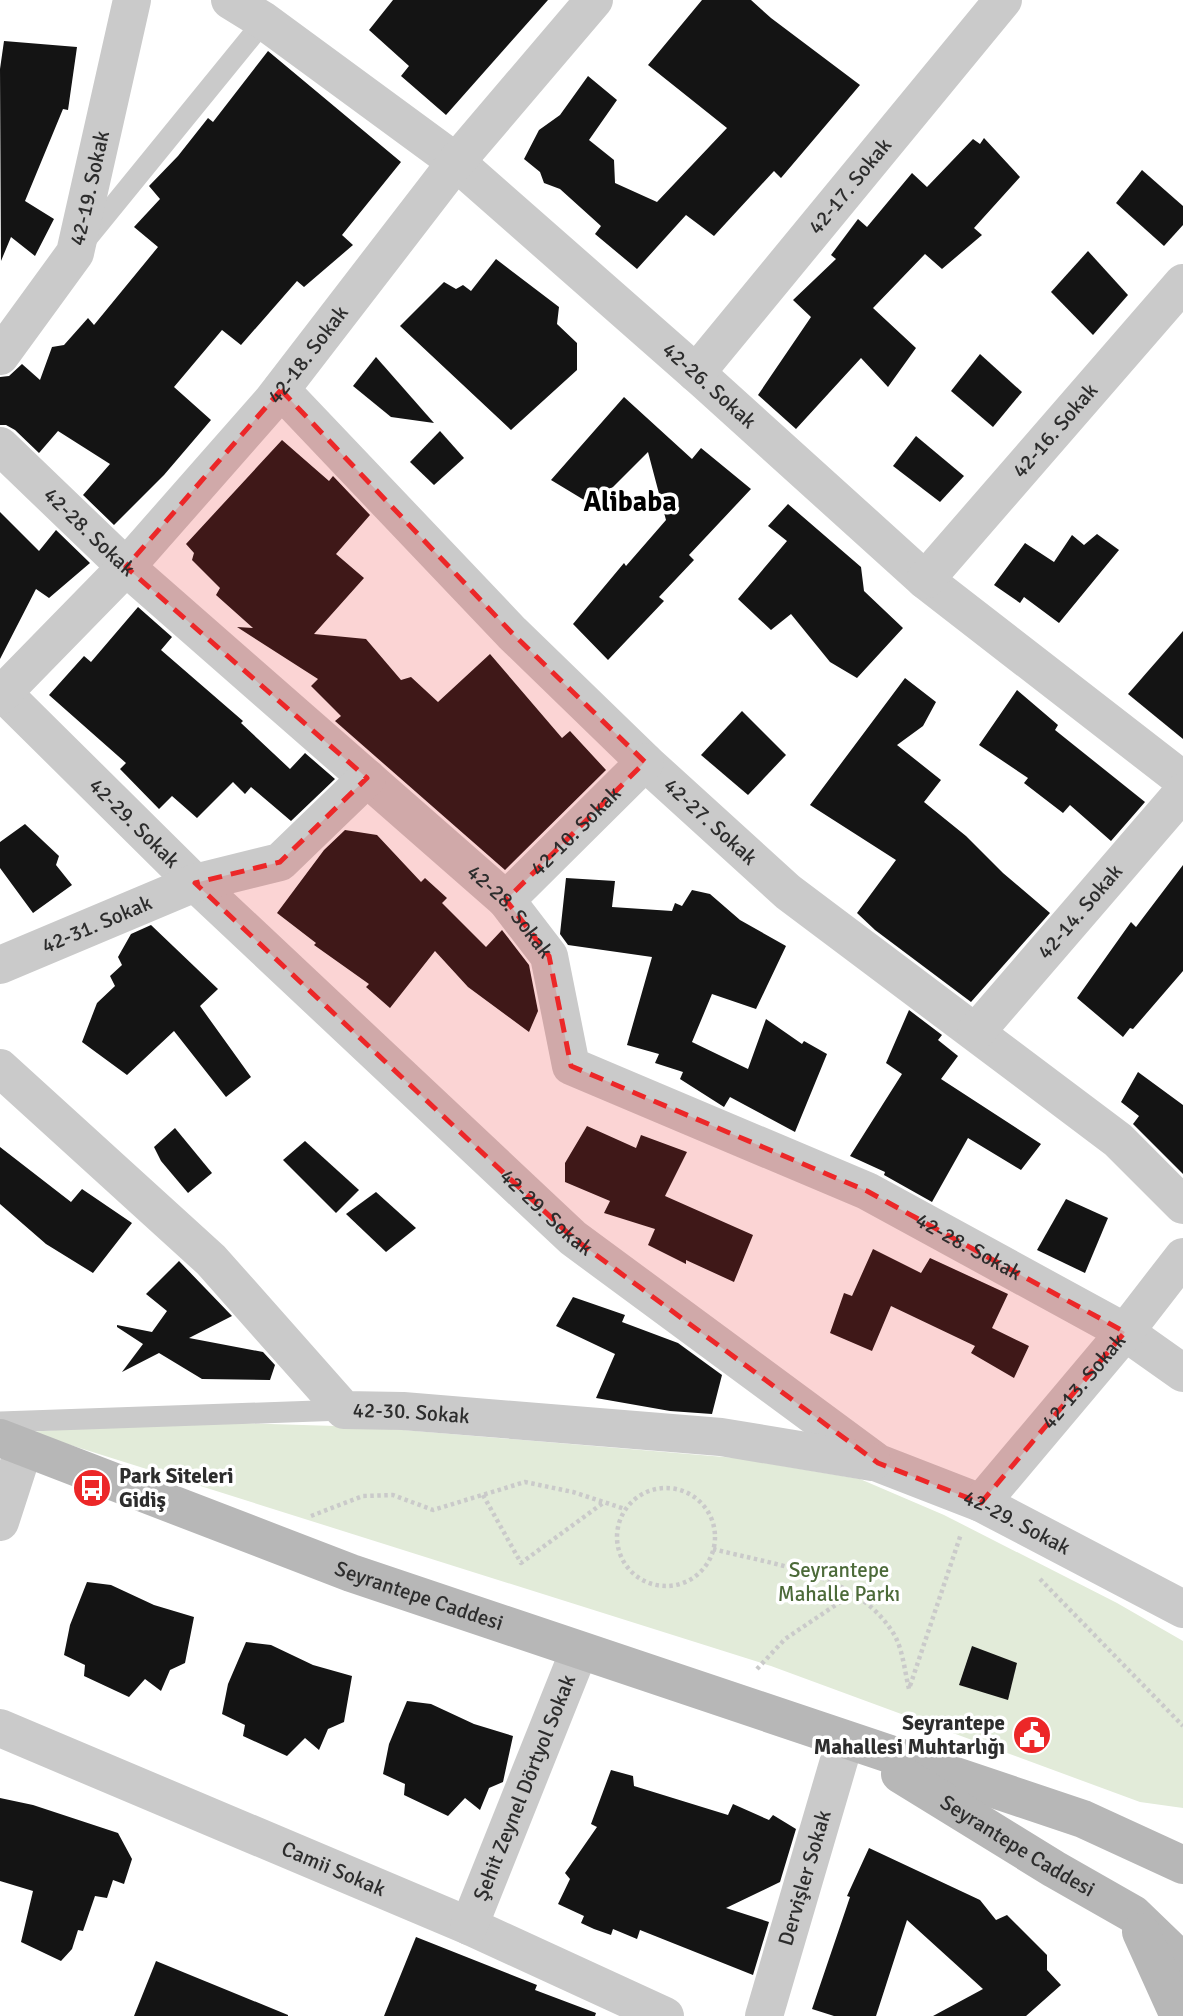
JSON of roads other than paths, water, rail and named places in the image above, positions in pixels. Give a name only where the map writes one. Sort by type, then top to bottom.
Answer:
[{"type":"street","name":"42-19. Sokak","points":[[0,356],[75,253],[132,0]]},
{"type":"street","name":"42-26. Sokak","points":[[230,0],[264,21],[456,162],[696,373],[925,580],[1183,780]]},
{"type":"street","name":"42-18. Sokak","points":[[1,693],[126,567],[281,390],[456,162],[594,0]]},
{"type":"street","name":"42-17. Sokak","points":[[696,373],[1003,0]]},
{"type":"street","name":"42-16. Sokak","points":[[925,580],[1183,283]]},
{"type":"street","name":"42-27. Sokak","points":[[281,390],[512,633],[645,762],[788,892],[1118,1140],[1183,1205]]},
{"type":"street","name":"42-28. Sokak","points":[[0,446],[126,567],[506,900],[549,956],[571,1066],[867,1191],[1125,1332],[1183,1373]]},
{"type":"street","name":"42-29. Sokak","points":[[1,693],[195,883],[573,1238],[878,1463],[972,1515],[1183,1609]]},
{"type":"street","name":"42-10. Sokak","points":[[506,900],[645,762]]},
{"type":"street","name":"42-31. Sokak","points":[[0,965],[195,883],[279,862],[367,778]]},
{"type":"street","name":"42-14. Sokak","points":[[976,1032],[1183,792]]},
{"type":"street","name":"42-30. Sokak","points":[[0,1068],[211,1260],[344,1410],[403,1411],[721,1437],[878,1463]]},
{"type":"street","name":"42-13. Sokak","points":[[972,1515],[1125,1332],[1183,1257]]},
{"type":"street","points":[[0,1522],[8,1436]]},
{"type":"street","name":"Seyrantepe Caddesi","points":[[8,1436],[351,1573],[1083,1819],[1183,1865]]},
{"type":"street","name":"Şehit Zeynel Dörtyol Sokak","points":[[469,1926],[579,1651]]},
{"type":"street","name":"Camii Sokak","points":[[0,1728],[469,1926],[665,2016]]},
{"type":"street","name":"Seyrantepe Caddesi","points":[[845,1740],[1054,1869],[1133,1914],[1183,1962]]},
{"type":"street","name":"Dervişler Sokak","points":[[764,2016],[845,1740]]},
{"type":"street","points":[[1133,1914],[1179,2016]]},
{"type":"lane","points":[[75,253],[264,21]]},
{"type":"lane","points":[[8,1436],[344,1410]]},
{"type":"place","name":"Park Siteleri Gidiş","points":[[92,1488]]},
{"type":"place","name":"Seyrantepe Mahallesi Muhtarlığı","points":[[1032,1735]]},
{"type":"district","name":"Alibaba","points":[[630,501]]},
{"type":"park label","name":"Seyrantepe Mahalle Parkı","points":[[839,1582]]}]
